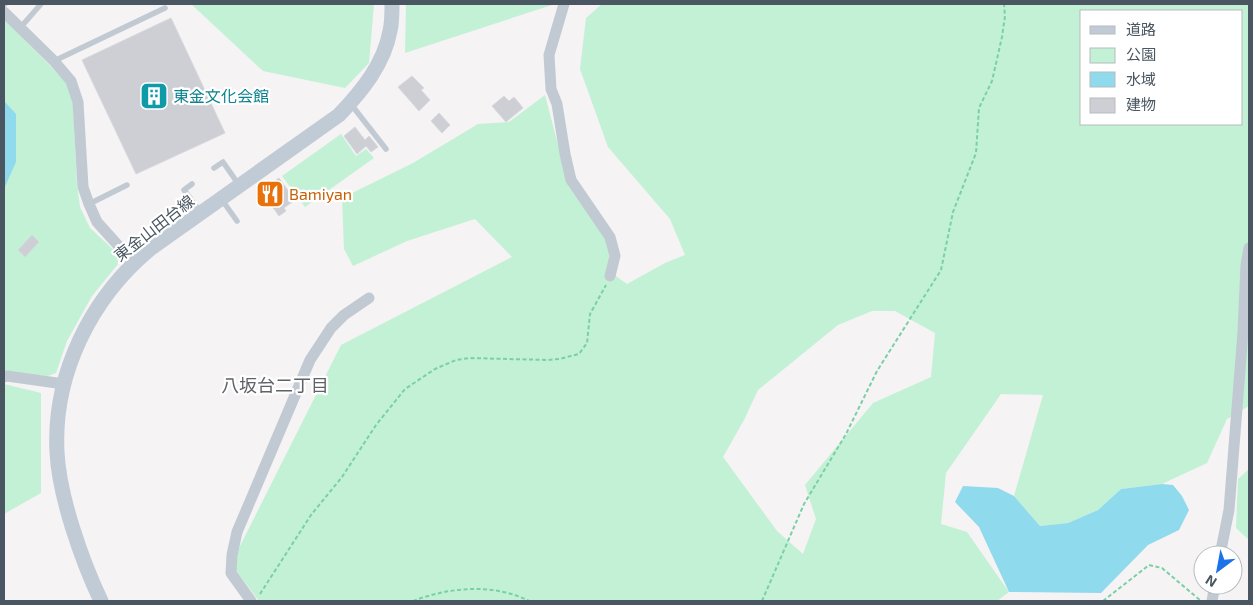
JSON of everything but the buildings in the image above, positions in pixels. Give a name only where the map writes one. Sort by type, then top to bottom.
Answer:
[{"type":"main road","name":"東金山田台線","points":[[101,601],[76,535],[63,489],[57,453],[58,416],[64,384],[74,351],[93,314],[113,286],[134,263],[340,114],[360,93],[382,58],[390,31],[392,4]]},
{"type":"street","points":[[564,4],[549,56],[551,89],[557,104],[564,154],[571,180],[610,237],[615,256],[610,276]]},
{"type":"street","points":[[4,12],[54,61],[71,81],[78,102],[83,187],[97,222],[134,263]]},
{"type":"street","points":[[1222,545],[1229,510],[1243,332],[1246,266],[1249,248]]},
{"type":"street","points":[[255,598],[231,573],[232,555],[237,532],[310,360],[330,328],[344,315],[369,298]]},
{"type":"street","points":[[4,377],[64,384]]},
{"type":"lane","points":[[20,28],[41,4]]},
{"type":"lane","points":[[54,61],[164,8]]},
{"type":"lane","points":[[350,103],[386,149]]},
{"type":"lane","points":[[214,168],[222,162],[240,186]]},
{"type":"lane","points":[[192,184],[184,190],[201,213]]},
{"type":"lane","points":[[89,204],[127,185]]},
{"type":"lane","points":[[221,199],[237,221]]},
{"type":"path","points":[[762,601],[804,504],[846,434],[878,371],[941,270],[953,212],[976,153],[979,108],[992,81],[1002,38],[1004,4]]},
{"type":"path","points":[[255,598],[311,515],[342,476],[376,425],[405,388],[435,369],[456,360],[468,358],[548,360],[579,354],[587,343],[590,314],[610,276]]},
{"type":"path","points":[[1103,601],[1149,565],[1162,568],[1202,601]]},
{"type":"path","points":[[413,601],[425,596],[478,588],[504,591],[530,601]]},
{"type":"green space","points":[[191,4],[374,4],[369,63],[345,88],[263,71]]},
{"type":"green space","points":[[406,4],[555,4],[405,53]]},
{"type":"green space","points":[[602,4],[1249,4],[1249,406],[1227,419],[1207,463],[1162,484],[1121,489],[1098,510],[1068,523],[1040,526],[1014,496],[1043,395],[1001,394],[946,473],[941,524],[967,532],[1009,592],[997,601],[259,601],[231,564],[341,345],[512,257],[475,219],[407,241],[353,266],[344,249],[342,198],[413,163],[478,124],[509,122],[545,95],[569,187],[605,237],[609,254],[609,271],[627,284],[665,263],[685,255],[670,219],[608,147],[580,69],[586,18]],"holes":[[[872,311],[895,311],[935,333],[931,377],[873,403],[805,485],[816,519],[803,554],[777,531],[723,457],[758,390],[838,325]]]},
{"type":"green space","points":[[4,19],[67,83],[73,103],[80,207],[90,228],[117,253],[118,264],[92,296],[67,341],[56,373],[48,376],[4,372]]},
{"type":"green space","points":[[341,134],[356,156],[366,149],[374,158],[305,207],[282,176]]},
{"type":"green space","points":[[4,384],[41,393],[41,493],[4,514]]},
{"type":"green space","points":[[1249,469],[1249,540],[1236,528],[1238,479]]},
{"type":"water","points":[[4,101],[16,114],[16,162],[4,189]]},
{"type":"water","points":[[1162,484],[1173,485],[1182,496],[1189,510],[1179,530],[1148,545],[1101,593],[1009,592],[979,527],[955,502],[963,486],[998,488],[1014,496],[1040,526],[1068,523],[1098,510],[1121,489]]},
{"type":"place","name":"東金文化会館","points":[[154,96]]},
{"type":"place","name":"Bamiyan","points":[[270,194]]},
{"type":"district","name":"八坂台二丁目","points":[[275,386]]}]
